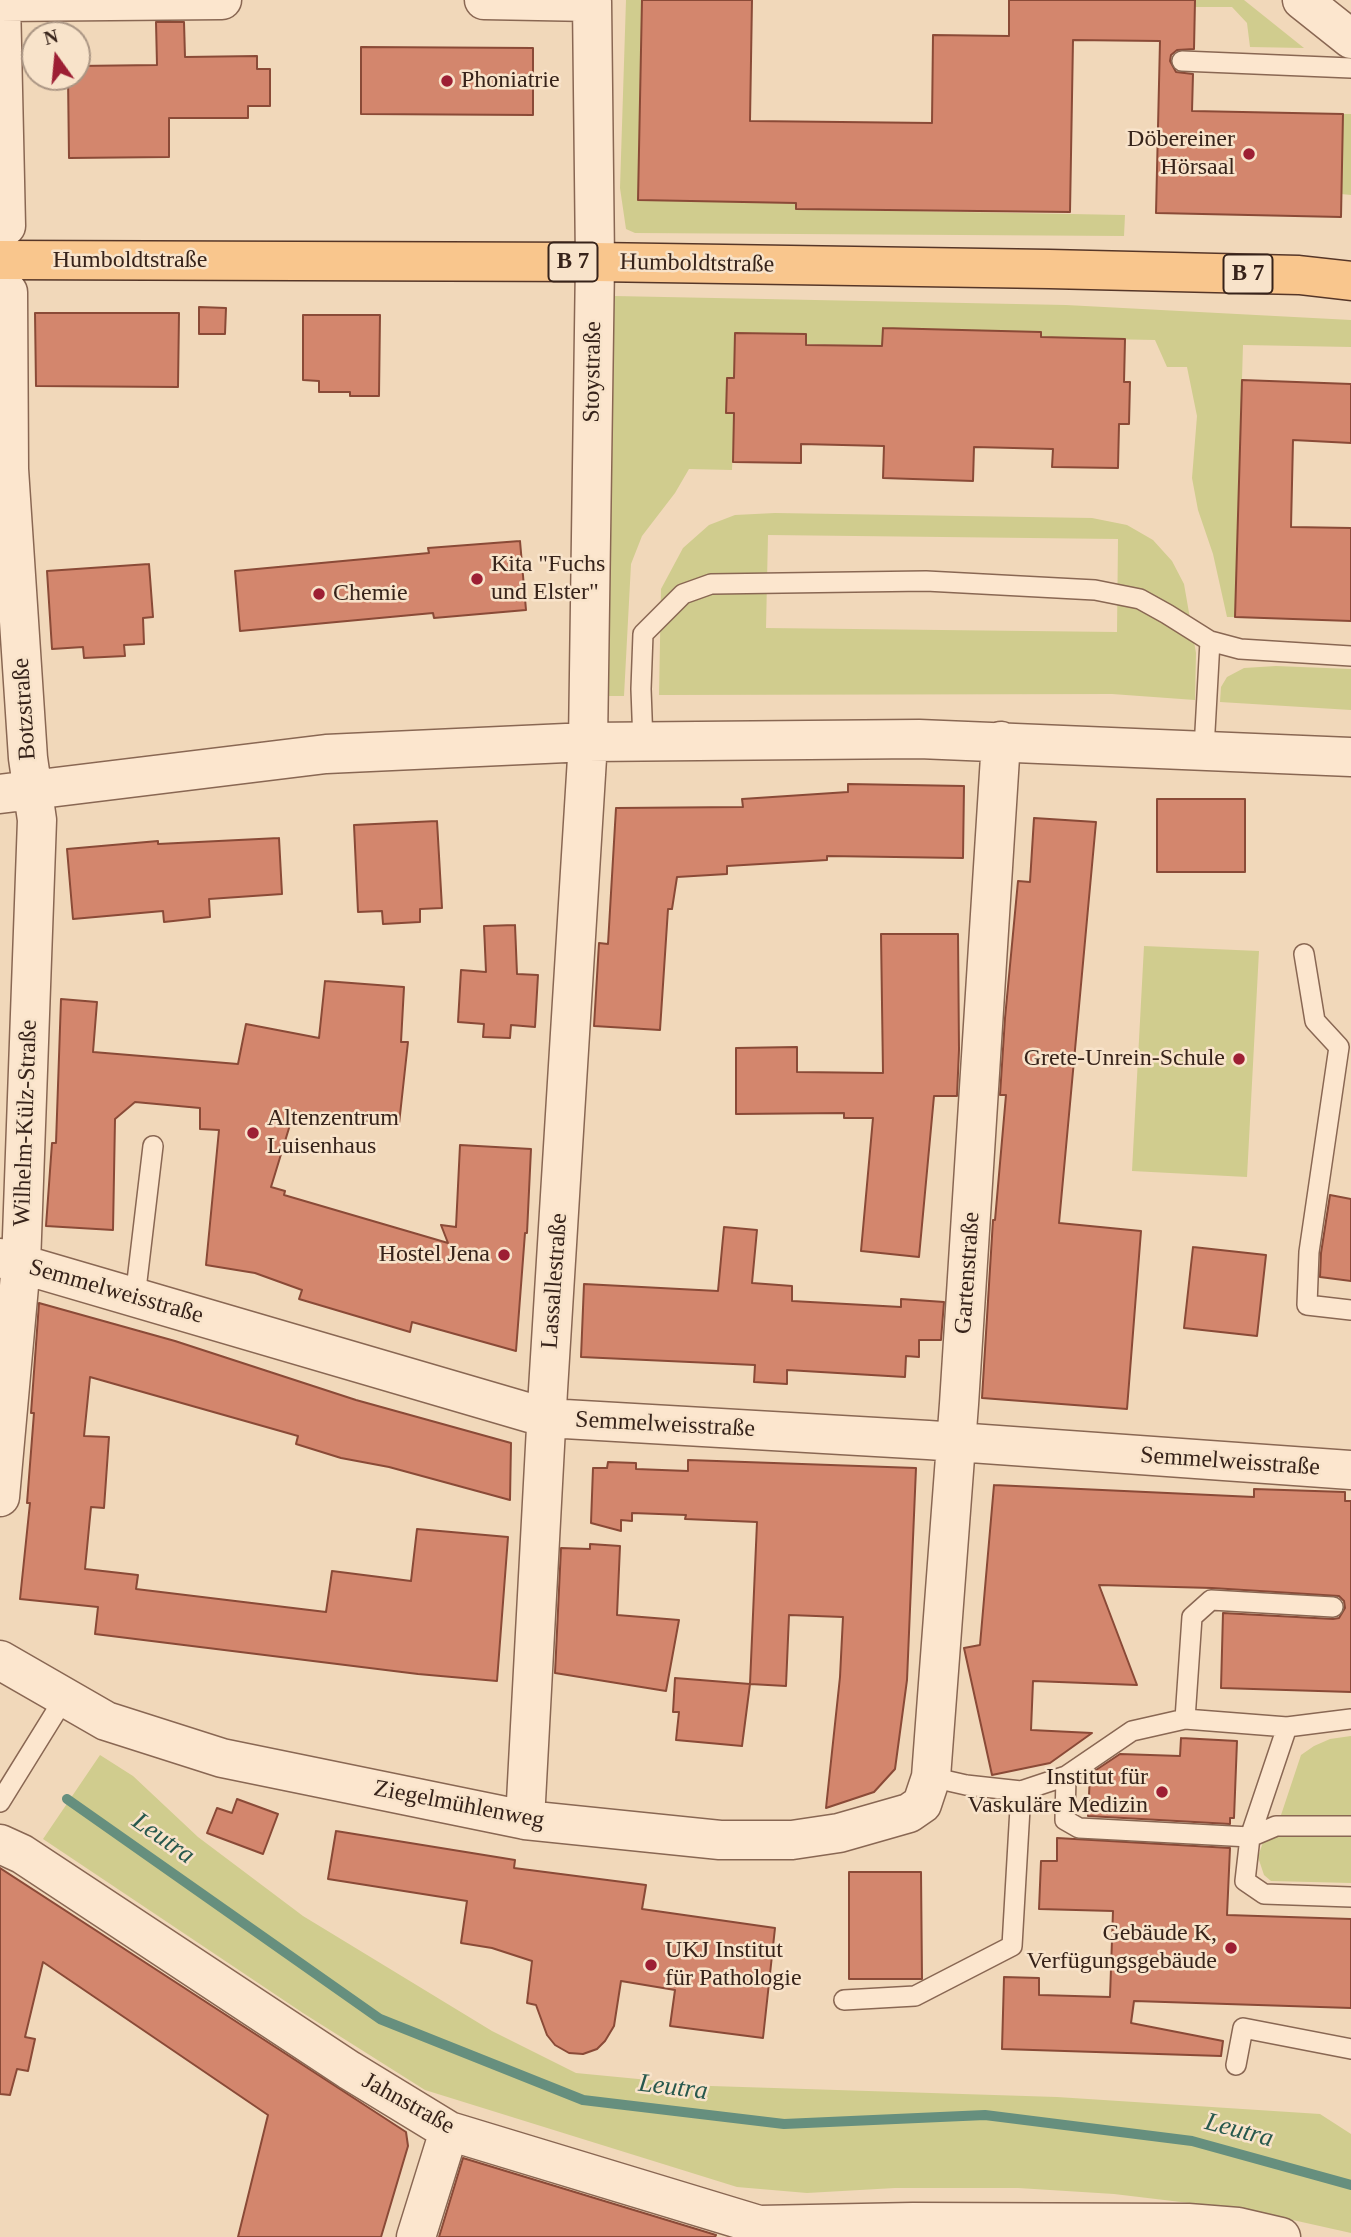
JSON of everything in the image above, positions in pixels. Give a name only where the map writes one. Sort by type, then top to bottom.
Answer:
[{"type":"main road","name":"Humboldtstraße","points":[[5,259],[595,262],[1146,270],[1298,275],[1351,281]]},
{"type":"street","points":[[1,2],[222,0]]},
{"type":"street","points":[[484,0],[592,1]]},
{"type":"street","points":[[1302,0],[1351,39]]},
{"type":"street","name":"Stoystraße","points":[[588,742],[595,262],[592,1]]},
{"type":"street","name":"Botzstraße","points":[[1,2],[5,259],[4,470],[28,758],[17,792]]},
{"type":"street","points":[[17,792],[326,754],[588,742],[919,739],[1351,757]]},
{"type":"street","name":"Gartenstraße","points":[[926,1790],[956,1442],[1001,741]]},
{"type":"street","name":"Lassallestraße","points":[[526,1820],[547,1418],[588,742]]},
{"type":"street","name":"Wilhelm-Külz-Straße","points":[[0,1497],[10,1261],[37,820],[17,792]]},
{"type":"street","name":"Semmelweisstraße","points":[[10,1261],[547,1418],[956,1442],[1351,1470]]},
{"type":"street","name":"Ziegelmühlenweg","points":[[4,1670],[65,1697],[106,1721],[222,1758],[526,1820],[720,1840],[792,1840],[839,1833],[909,1813],[926,1790]]},
{"type":"street","name":"Jahnstraße","points":[[0,1844],[22,1854],[349,2070],[449,2131],[759,2225],[913,2230],[1186,2230],[1238,2227],[1281,2237]]},
{"type":"street","points":[[416,2237],[449,2131]]},
{"type":"lane","points":[[1182,61],[1351,68]]},
{"type":"lane","points":[[643,743],[643,634],[683,594],[710,584],[926,581],[1095,590],[1140,598],[1210,641],[1240,649],[1351,656]]},
{"type":"lane","points":[[1204,749],[1210,641]]},
{"type":"lane","points":[[1304,954],[1315,1021],[1339,1047],[1309,1252],[1307,1305],[1351,1310]]},
{"type":"lane","points":[[135,1298],[153,1146]]},
{"type":"lane","points":[[1185,1719],[1192,1616],[1211,1600],[1333,1607]]},
{"type":"lane","points":[[0,1801],[65,1697]]},
{"type":"lane","points":[[926,1790],[966,1785],[1021,1791],[1066,1776],[1132,1731],[1185,1719],[1287,1727],[1351,1719]]},
{"type":"lane","points":[[1287,1727],[1250,1837],[1245,1881],[1264,1894],[1351,1897]]},
{"type":"lane","points":[[1066,1776],[1065,1820],[1079,1828],[1250,1837],[1276,1826],[1351,1826]]},
{"type":"lane","points":[[844,2000],[915,1996],[1012,1946],[1021,1791]]},
{"type":"lane","points":[[1236,2065],[1243,2028],[1351,2049]]},
{"type":"shaded area","points":[[626,0],[642,0],[638,200],[748,202],[797,179],[797,209],[1125,215],[1124,236],[635,233],[626,229],[620,188]]},
{"type":"shaded area","points":[[1195,0],[1244,0],[1304,48],[1250,47],[1247,23],[1232,7],[1195,7]]},
{"type":"shaded area","points":[[1343,114],[1351,114],[1351,195],[1341,194]]},
{"type":"shaded area","points":[[614,296],[1066,305],[1351,320],[1351,347],[1243,345],[1235,617],[1227,617],[1192,478],[1197,416],[1187,367],[1167,367],[1155,340],[1055,338],[883,328],[882,346],[806,344],[805,334],[735,333],[734,378],[727,413],[734,413],[732,470],[689,469],[675,493],[642,536],[631,564],[624,696],[603,696]]},
{"type":"shaded area","points":[[775,513],[1092,518],[1127,525],[1153,540],[1172,561],[1184,584],[1196,653],[1195,700],[1112,694],[659,695],[661,589],[683,548],[709,525],[735,515]],"holes":[[[768,535],[1118,539],[1117,632],[766,628]]]},
{"type":"shaded area","points":[[1276,666],[1351,669],[1351,710],[1220,702],[1221,687],[1227,677],[1244,668]]},
{"type":"shaded area","points":[[1144,946],[1259,951],[1247,1177],[1132,1171]]},
{"type":"shaded area","points":[[1351,1736],[1351,1820],[1280,1818],[1301,1755],[1330,1739]]},
{"type":"shaded area","points":[[100,1755],[133,1776],[198,1837],[303,1916],[492,2031],[576,2073],[711,2086],[1057,2097],[1320,2114],[1351,2134],[1351,2233],[1248,2210],[1114,2194],[1018,2188],[895,2188],[807,2193],[737,2187],[425,2090],[303,2013],[43,1839]]},
{"type":"shaded area","points":[[1272,1833],[1351,1835],[1351,1883],[1271,1881],[1264,1875],[1258,1857],[1264,1839]]},
{"type":"building","points":[[642,0],[752,0],[750,121],[932,123],[933,35],[1009,36],[1009,0],[1195,0],[1194,49],[1177,50],[1171,55],[1170,61],[1176,72],[1193,74],[1192,111],[1343,114],[1341,217],[1156,213],[1160,41],[1073,40],[1070,212],[796,209],[796,203],[638,200]]},
{"type":"building","points":[[156,22],[184,22],[185,57],[257,56],[257,69],[270,69],[270,106],[248,106],[248,118],[169,118],[169,157],[69,158],[68,91],[91,91],[91,66],[157,65]]},
{"type":"building","name":"Phoniatrie","points":[[361,47],[533,48],[533,115],[361,114]]},
{"type":"building","points":[[199,307],[226,308],[225,334],[199,334]]},
{"type":"building","points":[[35,313],[179,313],[178,387],[36,386]]},
{"type":"building","points":[[303,315],[380,315],[379,396],[319,392],[319,381],[303,380]]},
{"type":"building","points":[[883,328],[1041,332],[1041,337],[1125,339],[1124,382],[1130,382],[1129,424],[1119,424],[1118,468],[1052,467],[1053,449],[974,447],[973,481],[883,478],[884,446],[801,444],[801,463],[733,462],[734,413],[726,413],[727,378],[734,378],[735,333],[806,334],[806,345],[882,346]]},
{"type":"building","points":[[1242,380],[1351,384],[1351,443],[1293,440],[1291,527],[1351,528],[1351,621],[1235,617]]},
{"type":"building","points":[[520,541],[526,610],[434,618],[433,613],[240,631],[235,571],[429,553],[428,548]]},
{"type":"building","points":[[149,564],[153,617],[143,618],[144,644],[124,645],[125,656],[84,658],[83,647],[52,649],[47,571]]},
{"type":"building","points":[[848,784],[964,786],[963,858],[827,856],[827,860],[727,866],[727,874],[677,877],[672,909],[668,909],[660,1030],[594,1026],[599,943],[608,944],[616,808],[743,807],[742,799],[848,792]]},
{"type":"building","points":[[1157,799],[1245,799],[1245,872],[1157,872]]},
{"type":"building","points":[[1034,818],[1096,822],[1059,1223],[1141,1231],[1127,1409],[982,1398],[993,1220],[1006,1095],[1000,1095],[1005,1018],[1018,881],[1030,882]]},
{"type":"building","points":[[437,821],[442,908],[420,909],[420,922],[383,924],[382,911],[358,912],[354,825]]},
{"type":"building","points":[[279,838],[282,894],[209,899],[210,917],[164,922],[163,911],[73,919],[67,849],[158,841],[158,844]]},
{"type":"building","points":[[515,925],[517,974],[538,975],[535,1027],[511,1025],[510,1038],[483,1037],[484,1024],[458,1022],[461,970],[486,972],[484,926]]},
{"type":"building","points":[[881,934],[958,934],[957,1096],[934,1096],[919,1257],[861,1251],[873,1118],[844,1118],[844,1113],[736,1114],[736,1048],[797,1047],[797,1072],[883,1073]]},
{"type":"building","points":[[325,981],[404,987],[401,1042],[408,1042],[399,1124],[293,1115],[271,1187],[285,1191],[284,1195],[448,1243],[441,1225],[456,1227],[460,1145],[531,1149],[527,1233],[516,1351],[412,1322],[410,1332],[299,1299],[302,1290],[255,1273],[206,1265],[219,1130],[200,1129],[200,1108],[135,1102],[115,1119],[113,1230],[46,1226],[52,1143],[56,1143],[61,999],[97,1002],[93,1052],[238,1064],[246,1024],[319,1038]]},
{"type":"building","points":[[1330,1195],[1351,1199],[1351,1281],[1320,1277]]},
{"type":"building","points":[[724,1227],[757,1230],[752,1283],[792,1286],[792,1301],[901,1307],[901,1299],[944,1302],[941,1340],[919,1340],[919,1357],[906,1356],[905,1377],[787,1370],[787,1384],[754,1382],[755,1365],[581,1357],[584,1284],[718,1291]]},
{"type":"building","points":[[1193,1247],[1266,1255],[1257,1336],[1184,1328]]},
{"type":"building","points":[[39,1303],[175,1341],[356,1400],[511,1443],[510,1500],[389,1467],[341,1458],[296,1444],[298,1436],[90,1377],[84,1436],[109,1437],[104,1508],[91,1507],[85,1569],[138,1575],[136,1589],[326,1612],[332,1571],[411,1581],[417,1529],[508,1537],[497,1681],[418,1674],[95,1634],[98,1607],[20,1599],[30,1503],[27,1503],[34,1413],[31,1413]]},
{"type":"building","points":[[688,1460],[916,1468],[907,1680],[895,1769],[874,1792],[826,1808],[840,1677],[843,1617],[789,1615],[786,1686],[750,1684],[757,1522],[685,1519],[686,1515],[632,1513],[632,1521],[621,1520],[621,1531],[591,1523],[593,1468],[607,1468],[608,1462],[636,1463],[636,1469],[688,1471]]},
{"type":"building","points":[[994,1485],[1254,1497],[1254,1489],[1345,1492],[1345,1501],[1351,1501],[1351,1692],[1221,1688],[1223,1613],[1333,1619],[1339,1618],[1345,1608],[1344,1601],[1339,1596],[1212,1588],[1099,1585],[1137,1685],[1033,1681],[1031,1730],[1092,1733],[1050,1763],[992,1775],[964,1648],[980,1645]]},
{"type":"building","points":[[590,1544],[620,1546],[617,1615],[679,1620],[666,1691],[555,1673],[561,1548],[590,1549]]},
{"type":"building","points":[[675,1678],[750,1684],[742,1746],[676,1740],[679,1712],[673,1712]]},
{"type":"building","name":"Institut für Vaskuläre Medizin","points":[[1181,1738],[1237,1741],[1234,1818],[1230,1818],[1230,1824],[1088,1816],[1090,1774],[1120,1754],[1180,1756]]},
{"type":"building","points":[[237,1799],[278,1814],[263,1854],[207,1833],[217,1808],[232,1813]]},
{"type":"building","name":"UKJ Institut für Pathologie","points":[[336,1831],[515,1860],[514,1868],[646,1885],[642,1909],[775,1928],[763,2038],[670,2026],[675,1990],[621,1981],[614,2026],[605,2041],[597,2049],[583,2054],[569,2053],[555,2045],[547,2035],[536,2005],[527,2003],[532,1961],[492,1948],[461,1943],[467,1901],[328,1879]]},
{"type":"building","name":"Gebäude K, Verfügungsgebäude","points":[[1057,1838],[1230,1848],[1227,1915],[1351,1919],[1351,2008],[1134,2001],[1131,2023],[1223,2041],[1221,2056],[1002,2049],[1004,1977],[1039,1978],[1039,1995],[1110,1997],[1113,1911],[1039,1909],[1041,1861],[1057,1861]]},
{"type":"building","points":[[0,1868],[406,2132],[408,2146],[381,2237],[238,2237],[268,2115],[43,1962],[25,2037],[35,2039],[28,2071],[17,2069],[10,2095],[0,2094]]},
{"type":"building","points":[[849,1872],[921,1872],[922,1979],[849,1979]]},
{"type":"building","points":[[463,2158],[716,2235],[439,2237]]},
{"type":"waterway","name":"Leutra","points":[[67,1799],[380,2019],[583,2100],[784,2124],[985,2115],[1192,2141],[1351,2185]]},
{"type":"place","name":"Phoniatrie","points":[[447,81]]},
{"type":"place","name":"Döbereiner Hörsaal","points":[[1249,154]]},
{"type":"place","name":"Kita \"Fuchs und Elster\"","points":[[477,579]]},
{"type":"place","name":"Chemie","points":[[319,594]]},
{"type":"place","name":"Grete-Unrein-Schule","points":[[1239,1059]]},
{"type":"place","name":"Altenzentrum Luisenhaus","points":[[253,1133]]},
{"type":"place","name":"Hostel Jena","points":[[504,1255]]},
{"type":"place","name":"Institut für Vaskuläre Medizin","points":[[1162,1792]]},
{"type":"place","name":"Gebäude K, Verfügungsgebäude","points":[[1231,1948]]},
{"type":"place","name":"UKJ Institut für Pathologie","points":[[651,1965]]}]
